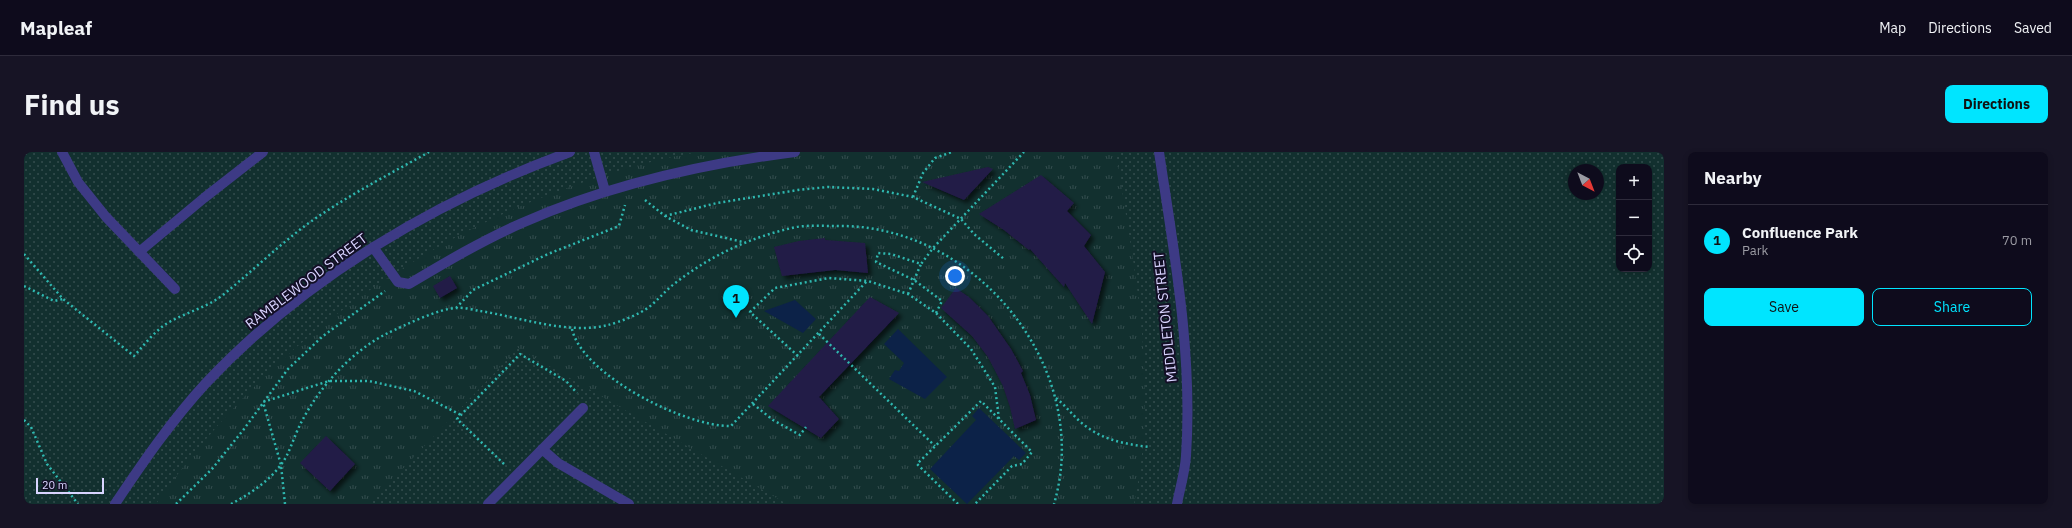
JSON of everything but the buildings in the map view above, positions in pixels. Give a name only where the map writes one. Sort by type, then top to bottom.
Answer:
[{"type":"street","points":[[62,152],[78,182],[106,217],[175,289]]},
{"type":"street","points":[[139,252],[263,152]]},
{"type":"street","name":"RAMBLEWOOD STREET","points":[[115,504],[149,453],[206,384],[257,334],[314,289],[373,247],[443,206],[520,170],[570,152]]},
{"type":"street","points":[[594,152],[605,191]]},
{"type":"street","points":[[373,247],[398,282],[409,284],[461,253],[522,223],[605,191],[649,179],[716,165],[795,152]]},
{"type":"street","name":"MIDDLETON STREET","points":[[1159,152],[1177,276],[1186,363],[1186,457],[1177,504]]},
{"type":"street","points":[[488,504],[583,408]]},
{"type":"street","points":[[542,449],[558,463],[629,504]]},
{"type":"path","points":[[24,254],[64,299],[134,356],[160,329],[170,322],[209,304],[222,296],[280,245],[307,225],[335,206],[429,152]]},
{"type":"path","points":[[913,197],[923,173],[935,158],[952,152]]},
{"type":"path","points":[[908,294],[922,264],[933,248],[1024,152]]},
{"type":"path","points":[[665,216],[717,203],[828,187],[873,189],[913,197],[961,218],[974,234],[1004,259]]},
{"type":"path","points":[[639,201],[646,199],[665,216],[691,230],[743,242]]},
{"type":"path","points":[[456,308],[473,290],[548,254],[619,226],[623,205],[631,203]]},
{"type":"path","points":[[231,504],[243,498],[265,481],[281,465],[303,418],[328,381],[355,356],[385,334],[421,318],[456,308],[572,328],[608,325],[647,309],[674,284],[710,259],[743,242],[799,226],[858,225],[901,234],[933,248],[969,271],[991,289],[1017,318],[1039,353],[1056,398],[1062,441],[1061,481],[1054,504]]},
{"type":"path","points":[[922,264],[891,254],[878,253],[876,262],[914,280],[942,301],[936,313]]},
{"type":"path","points":[[798,356],[750,312],[774,288],[829,278],[868,281],[908,294],[936,313],[971,348],[995,387],[999,419]]},
{"type":"path","points":[[572,328],[574,337],[583,350],[604,373],[659,406],[695,419],[731,426],[868,281]]},
{"type":"path","points":[[176,504],[212,470],[288,369],[323,336],[398,282]]},
{"type":"path","points":[[24,286],[54,301],[64,299]]},
{"type":"path","points":[[819,334],[936,446]]},
{"type":"path","points":[[516,475],[457,419],[520,354],[566,381],[588,403],[583,408]]},
{"type":"path","points":[[263,402],[328,381],[368,381],[414,391],[461,415]]},
{"type":"path","points":[[1056,398],[1082,423],[1098,434],[1123,444],[1149,447]]},
{"type":"path","points":[[958,504],[917,464],[981,401],[1032,452],[1022,464],[1012,466],[976,504]]},
{"type":"path","points":[[263,402],[281,465],[285,504]]},
{"type":"path","points":[[753,404],[773,420],[800,435],[806,427]]},
{"type":"path","points":[[24,420],[31,428],[47,464],[78,504]]},
{"type":"green space","points":[[24,152],[1664,152],[1664,504],[24,504]]},
{"type":"green space","points":[[699,152],[1116,152],[1142,328],[1145,415],[1141,459],[1134,504],[787,504],[518,348],[369,504],[156,504],[193,455],[233,409],[276,365],[322,326],[371,289],[423,256],[477,227],[533,201],[614,172],[656,160]]},
{"type":"water","points":[[795,300],[816,319],[803,333],[764,311]]},
{"type":"water","points":[[898,329],[947,377],[925,399],[889,379],[895,370],[899,371],[904,363],[884,344]]},
{"type":"water","points":[[979,408],[1026,453],[1019,460],[1014,456],[967,504],[930,469],[976,420],[972,416]]},
{"type":"place","name":"Confluence Park","points":[[736,318]]}]
